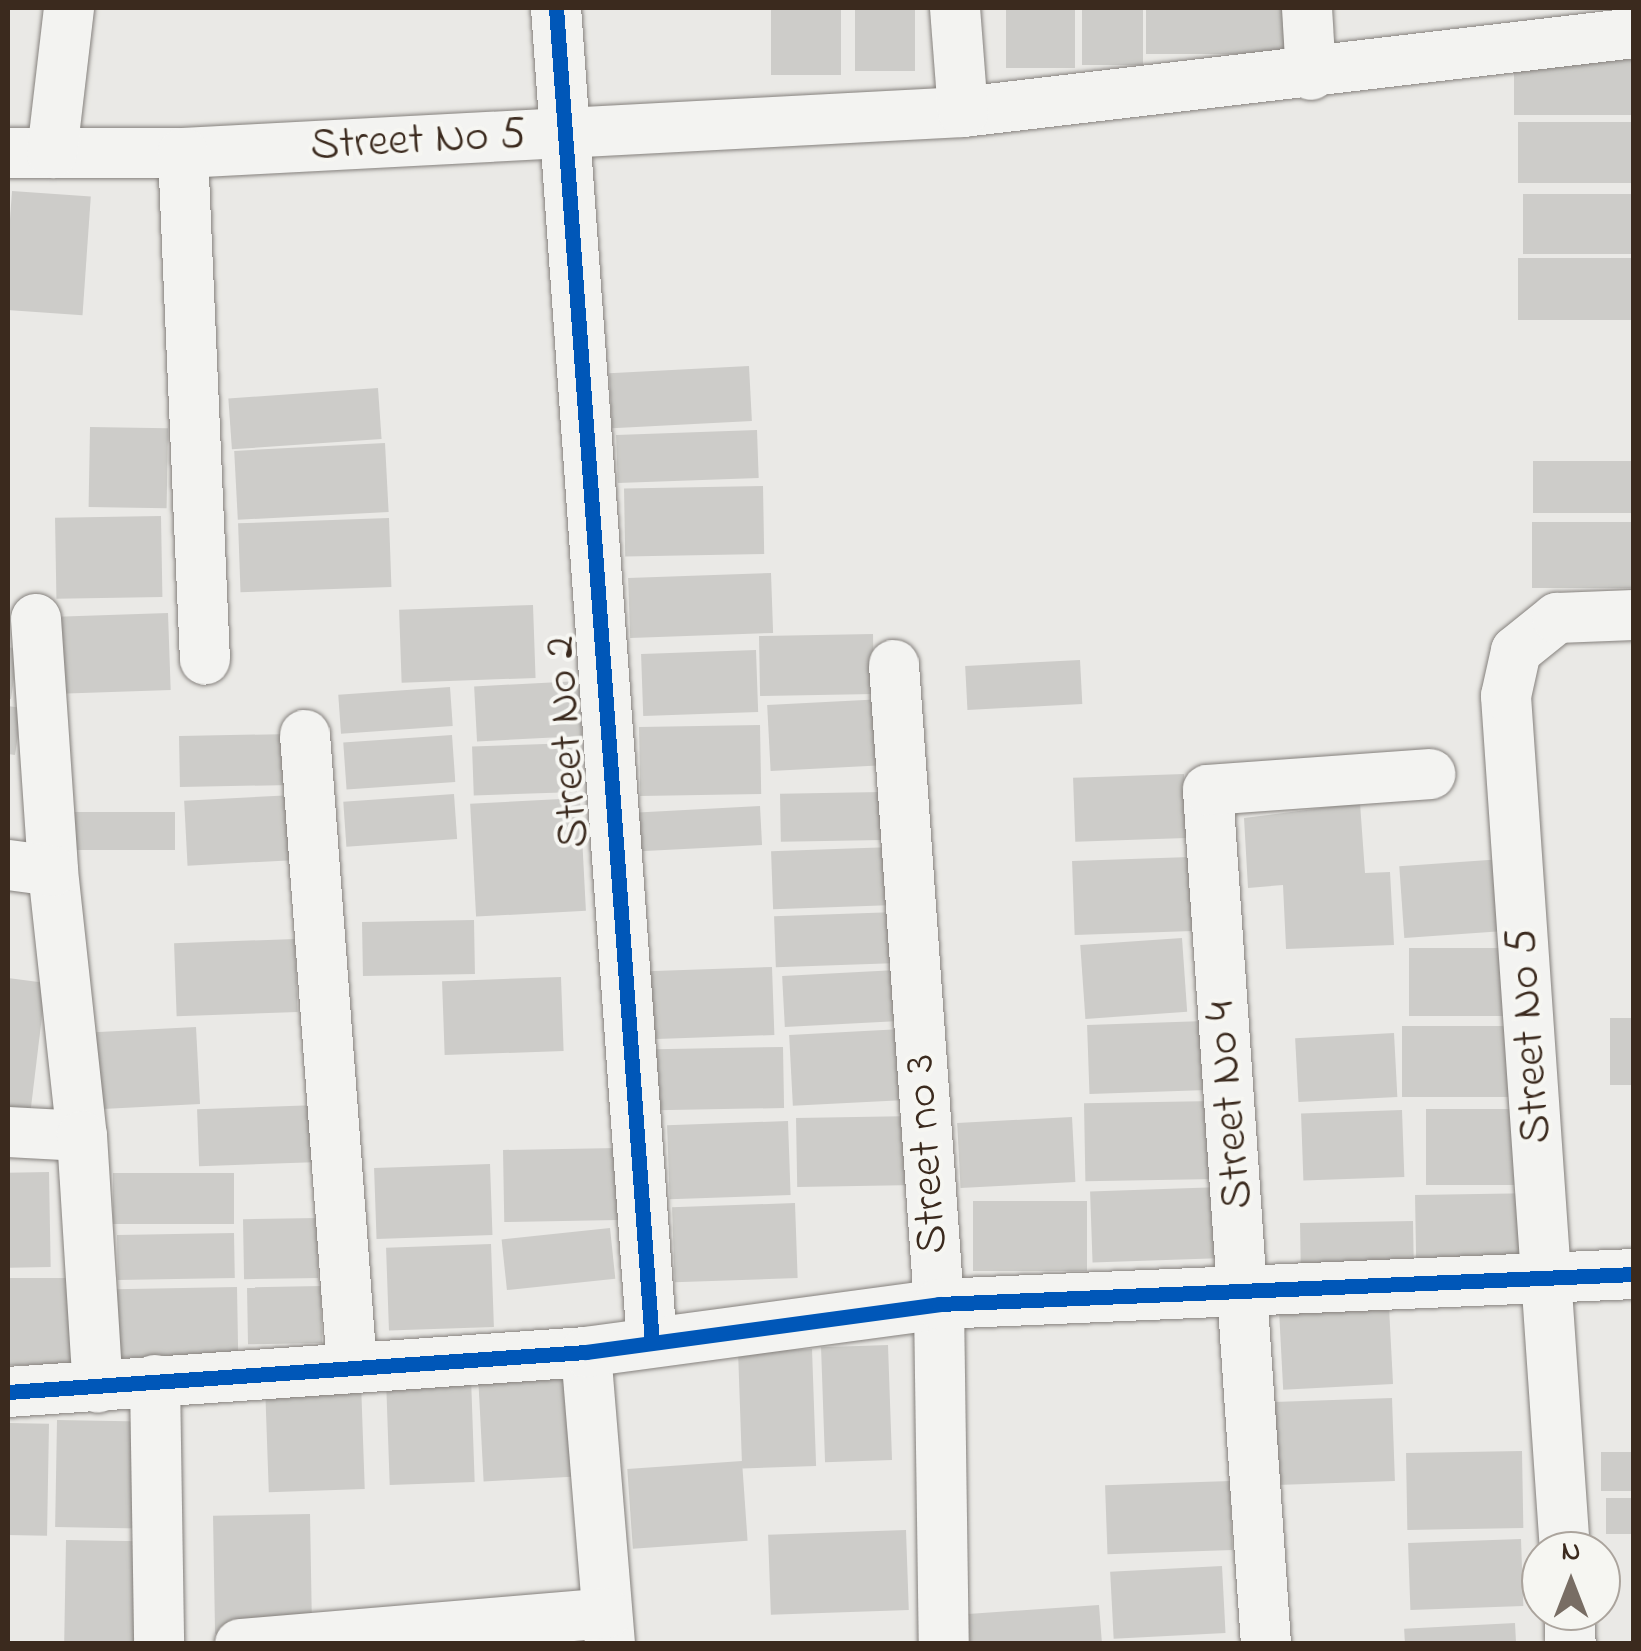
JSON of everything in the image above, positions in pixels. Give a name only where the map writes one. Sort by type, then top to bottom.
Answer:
[{"type":"street","points":[[30,153],[70,8]]},
{"type":"street","name":"Street No 2","points":[[556,8],[562,136],[652,1343]]},
{"type":"street","points":[[955,8],[963,112]]},
{"type":"street","points":[[1307,8],[1311,74]]},
{"type":"street","name":"Street No 5","points":[[30,153],[183,153],[963,112],[1311,74],[1634,32]]},
{"type":"street","points":[[183,153],[204,660]]},
{"type":"street","name":"Street No 5","points":[[1564,1531],[1506,696],[1516,651],[1556,618],[1634,615]]},
{"type":"street","points":[[36,618],[30,868],[82,1136],[98,1388]]},
{"type":"street","name":"Street no 3","points":[[894,665],[939,1304],[944,1644]]},
{"type":"street","points":[[306,735],[352,1368]]},
{"type":"street","name":"Street No 4","points":[[1266,1644],[1246,1295],[1208,790],[1430,774]]},
{"type":"street","points":[[8,1132],[82,1136]]},
{"type":"street","points":[[8,1392],[586,1352],[939,1304],[1246,1295],[1634,1274]]},
{"type":"street","points":[[240,1644],[609,1628],[586,1352]]},
{"type":"street","points":[[155,1380],[159,1644]]},
{"type":"building","points":[[771,8],[841,8],[841,75],[771,75]]},
{"type":"building","points":[[855,8],[915,8],[915,71],[855,71]]},
{"type":"building","points":[[1006,8],[1075,8],[1075,68],[1006,68]]},
{"type":"building","points":[[1082,8],[1143,8],[1143,65],[1082,65]]},
{"type":"building","points":[[1146,8],[1297,8],[1297,54],[1146,54]]},
{"type":"building","points":[[1514,53],[1634,53],[1634,115],[1514,115]]},
{"type":"building","points":[[1518,122],[1634,122],[1634,183],[1518,183]]},
{"type":"building","points":[[12,191],[91,197],[83,315],[8,310]]},
{"type":"building","points":[[1523,194],[1634,194],[1634,254],[1523,254]]},
{"type":"building","points":[[1518,258],[1634,258],[1634,320],[1518,320]]},
{"type":"building","points":[[749,366],[752,421],[612,428],[609,373]]},
{"type":"building","points":[[378,388],[382,439],[232,449],[228,398]]},
{"type":"building","points":[[90,427],[168,428],[167,508],[89,507]]},
{"type":"building","points":[[757,430],[759,478],[618,483],[616,435]]},
{"type":"building","points":[[385,443],[389,512],[238,520],[234,451]]},
{"type":"building","points":[[1533,461],[1634,461],[1634,513],[1533,513]]},
{"type":"building","points":[[763,486],[764,554],[625,556],[624,488]]},
{"type":"building","points":[[161,516],[162,597],[56,599],[55,518]]},
{"type":"building","points":[[389,518],[391,587],[241,592],[238,523]]},
{"type":"building","points":[[1532,522],[1634,522],[1634,588],[1532,588]]},
{"type":"building","points":[[771,573],[773,633],[630,638],[628,578]]},
{"type":"building","points":[[533,605],[536,678],[402,683],[399,610]]},
{"type":"building","points":[[168,613],[171,690],[60,694],[57,617]]},
{"type":"building","points":[[873,634],[874,694],[760,696],[759,636]]},
{"type":"building","points":[[8,647],[18,649],[11,699],[8,699]]},
{"type":"building","points":[[756,650],[758,712],[643,716],[641,654]]},
{"type":"building","points":[[1080,660],[1082,704],[967,710],[965,666]]},
{"type":"building","points":[[579,681],[582,736],[477,741],[474,686]]},
{"type":"building","points":[[450,687],[453,726],[341,734],[338,695]]},
{"type":"building","points":[[884,699],[887,765],[771,771],[767,705]]},
{"type":"building","points":[[8,706],[22,708],[15,755],[8,754]]},
{"type":"building","points":[[760,725],[761,794],[640,796],[639,727]]},
{"type":"building","points":[[291,734],[292,785],[180,787],[179,736]]},
{"type":"building","points":[[452,735],[455,782],[347,789],[343,743]]},
{"type":"building","points":[[575,743],[577,792],[474,796],[472,747]]},
{"type":"building","points":[[1184,774],[1186,838],[1075,842],[1073,778]]},
{"type":"building","points":[[882,792],[883,840],[781,842],[780,794]]},
{"type":"building","points":[[454,794],[457,839],[346,847],[343,802]]},
{"type":"building","points":[[294,795],[297,860],[188,866],[184,801]]},
{"type":"building","points":[[580,798],[586,911],[476,917],[470,804]]},
{"type":"building","points":[[1360,803],[1365,873],[1390,872],[1394,945],[1286,949],[1283,885],[1248,888],[1244,818]]},
{"type":"building","points":[[760,806],[762,845],[640,851],[638,812]]},
{"type":"building","points":[[64,812],[175,812],[175,850],[64,850]]},
{"type":"building","points":[[893,847],[895,905],[773,909],[771,851]]},
{"type":"building","points":[[1190,857],[1193,931],[1075,935],[1072,861]]},
{"type":"building","points":[[1517,858],[1522,930],[1404,938],[1399,866]]},
{"type":"building","points":[[897,912],[899,963],[776,967],[774,916]]},
{"type":"building","points":[[474,920],[475,974],[363,976],[362,922]]},
{"type":"building","points":[[1182,938],[1187,1012],[1085,1019],[1080,945]]},
{"type":"building","points":[[295,939],[298,1012],[177,1016],[174,943]]},
{"type":"building","points":[[1409,948],[1524,948],[1524,1016],[1409,1016]]},
{"type":"building","points":[[772,967],[774,1035],[649,1039],[647,971]]},
{"type":"building","points":[[897,970],[900,1021],[785,1027],[782,976]]},
{"type":"building","points":[[561,977],[564,1051],[445,1055],[442,981]]},
{"type":"building","points":[[8,978],[46,983],[29,1124],[8,1121]]},
{"type":"building","points":[[1610,1018],[1634,1018],[1634,1085],[1610,1085]]},
{"type":"building","points":[[1205,1021],[1207,1090],[1089,1094],[1087,1025]]},
{"type":"building","points":[[1402,1026],[1515,1026],[1515,1097],[1402,1097]]},
{"type":"building","points":[[196,1027],[200,1104],[93,1109],[89,1033]]},
{"type":"building","points":[[902,1029],[906,1100],[793,1106],[789,1035]]},
{"type":"building","points":[[1394,1033],[1397,1097],[1298,1102],[1295,1038]]},
{"type":"building","points":[[783,1047],[784,1108],[656,1110],[655,1049]]},
{"type":"building","points":[[1215,1101],[1216,1179],[1085,1181],[1084,1103]]},
{"type":"building","points":[[318,1105],[320,1162],[199,1166],[197,1109]]},
{"type":"building","points":[[1426,1109],[1534,1109],[1534,1185],[1426,1185]]},
{"type":"building","points":[[1402,1110],[1404,1177],[1303,1180],[1301,1114]]},
{"type":"building","points":[[916,1116],[917,1185],[797,1187],[796,1118]]},
{"type":"building","points":[[1072,1117],[1075,1182],[961,1188],[957,1123]]},
{"type":"building","points":[[788,1121],[791,1195],[670,1199],[667,1125]]},
{"type":"building","points":[[617,1148],[618,1220],[504,1222],[503,1150]]},
{"type":"building","points":[[490,1164],[492,1235],[377,1239],[374,1168]]},
{"type":"building","points":[[49,1172],[51,1267],[10,1268],[8,1173]]},
{"type":"building","points":[[113,1173],[234,1173],[234,1224],[113,1224]]},
{"type":"building","points":[[1222,1187],[1224,1258],[1093,1263],[1090,1192]]},
{"type":"building","points":[[1534,1193],[1535,1259],[1416,1261],[1415,1195]]},
{"type":"building","points":[[973,1201],[1087,1201],[1087,1271],[973,1271]]},
{"type":"building","points":[[795,1203],[798,1278],[675,1282],[672,1207]]},
{"type":"building","points":[[317,1218],[318,1278],[244,1279],[243,1219]]},
{"type":"building","points":[[1413,1221],[1414,1268],[1301,1270],[1300,1223]]},
{"type":"building","points":[[610,1228],[615,1279],[507,1290],[502,1239]]},
{"type":"building","points":[[234,1233],[235,1278],[118,1280],[117,1235]]},
{"type":"building","points":[[491,1244],[494,1327],[389,1331],[386,1248]]},
{"type":"building","points":[[8,1278],[78,1278],[78,1365],[8,1365]]},
{"type":"building","points":[[321,1286],[322,1343],[248,1344],[247,1287]]},
{"type":"building","points":[[237,1287],[238,1356],[116,1358],[115,1289]]},
{"type":"building","points":[[1389,1307],[1393,1384],[1283,1390],[1279,1313]]},
{"type":"building","points":[[888,1345],[892,1460],[825,1462],[821,1347]]},
{"type":"building","points":[[812,1349],[816,1466],[742,1469],[738,1352]]},
{"type":"building","points":[[566,1372],[571,1477],[484,1481],[478,1377]]},
{"type":"building","points":[[471,1377],[475,1482],[390,1485],[386,1380]]},
{"type":"building","points":[[361,1382],[365,1489],[269,1492],[265,1385]]},
{"type":"building","points":[[1392,1398],[1395,1481],[1277,1485],[1274,1402]]},
{"type":"building","points":[[57,1420],[142,1421],[140,1528],[55,1527]]},
{"type":"building","points":[[8,1423],[49,1424],[47,1536],[8,1535]]},
{"type":"building","points":[[1522,1451],[1523,1528],[1407,1530],[1406,1453]]},
{"type":"building","points":[[1601,1452],[1634,1452],[1634,1491],[1601,1491]]},
{"type":"building","points":[[742,1461],[748,1541],[633,1549],[627,1469]]},
{"type":"building","points":[[1230,1481],[1232,1550],[1107,1554],[1105,1485]]},
{"type":"building","points":[[1606,1498],[1634,1498],[1634,1534],[1606,1531]]},
{"type":"building","points":[[310,1514],[312,1632],[215,1634],[213,1516]]},
{"type":"building","points":[[906,1530],[909,1610],[771,1615],[768,1535]]},
{"type":"building","points":[[1521,1539],[1521,1606],[1410,1610],[1408,1543]]},
{"type":"building","points":[[66,1540],[141,1541],[139,1644],[64,1644]]},
{"type":"building","points":[[1222,1566],[1226,1633],[1114,1639],[1110,1572]]},
{"type":"building","points":[[1099,1605],[1102,1644],[970,1644],[968,1614]]},
{"type":"building","points":[[1515,1623],[1516,1644],[1405,1644],[1404,1629]]},
{"type":"cycle path","points":[[556,8],[652,1343]]},
{"type":"cycle path","points":[[8,1392],[586,1352],[939,1304],[1634,1274]]}]
